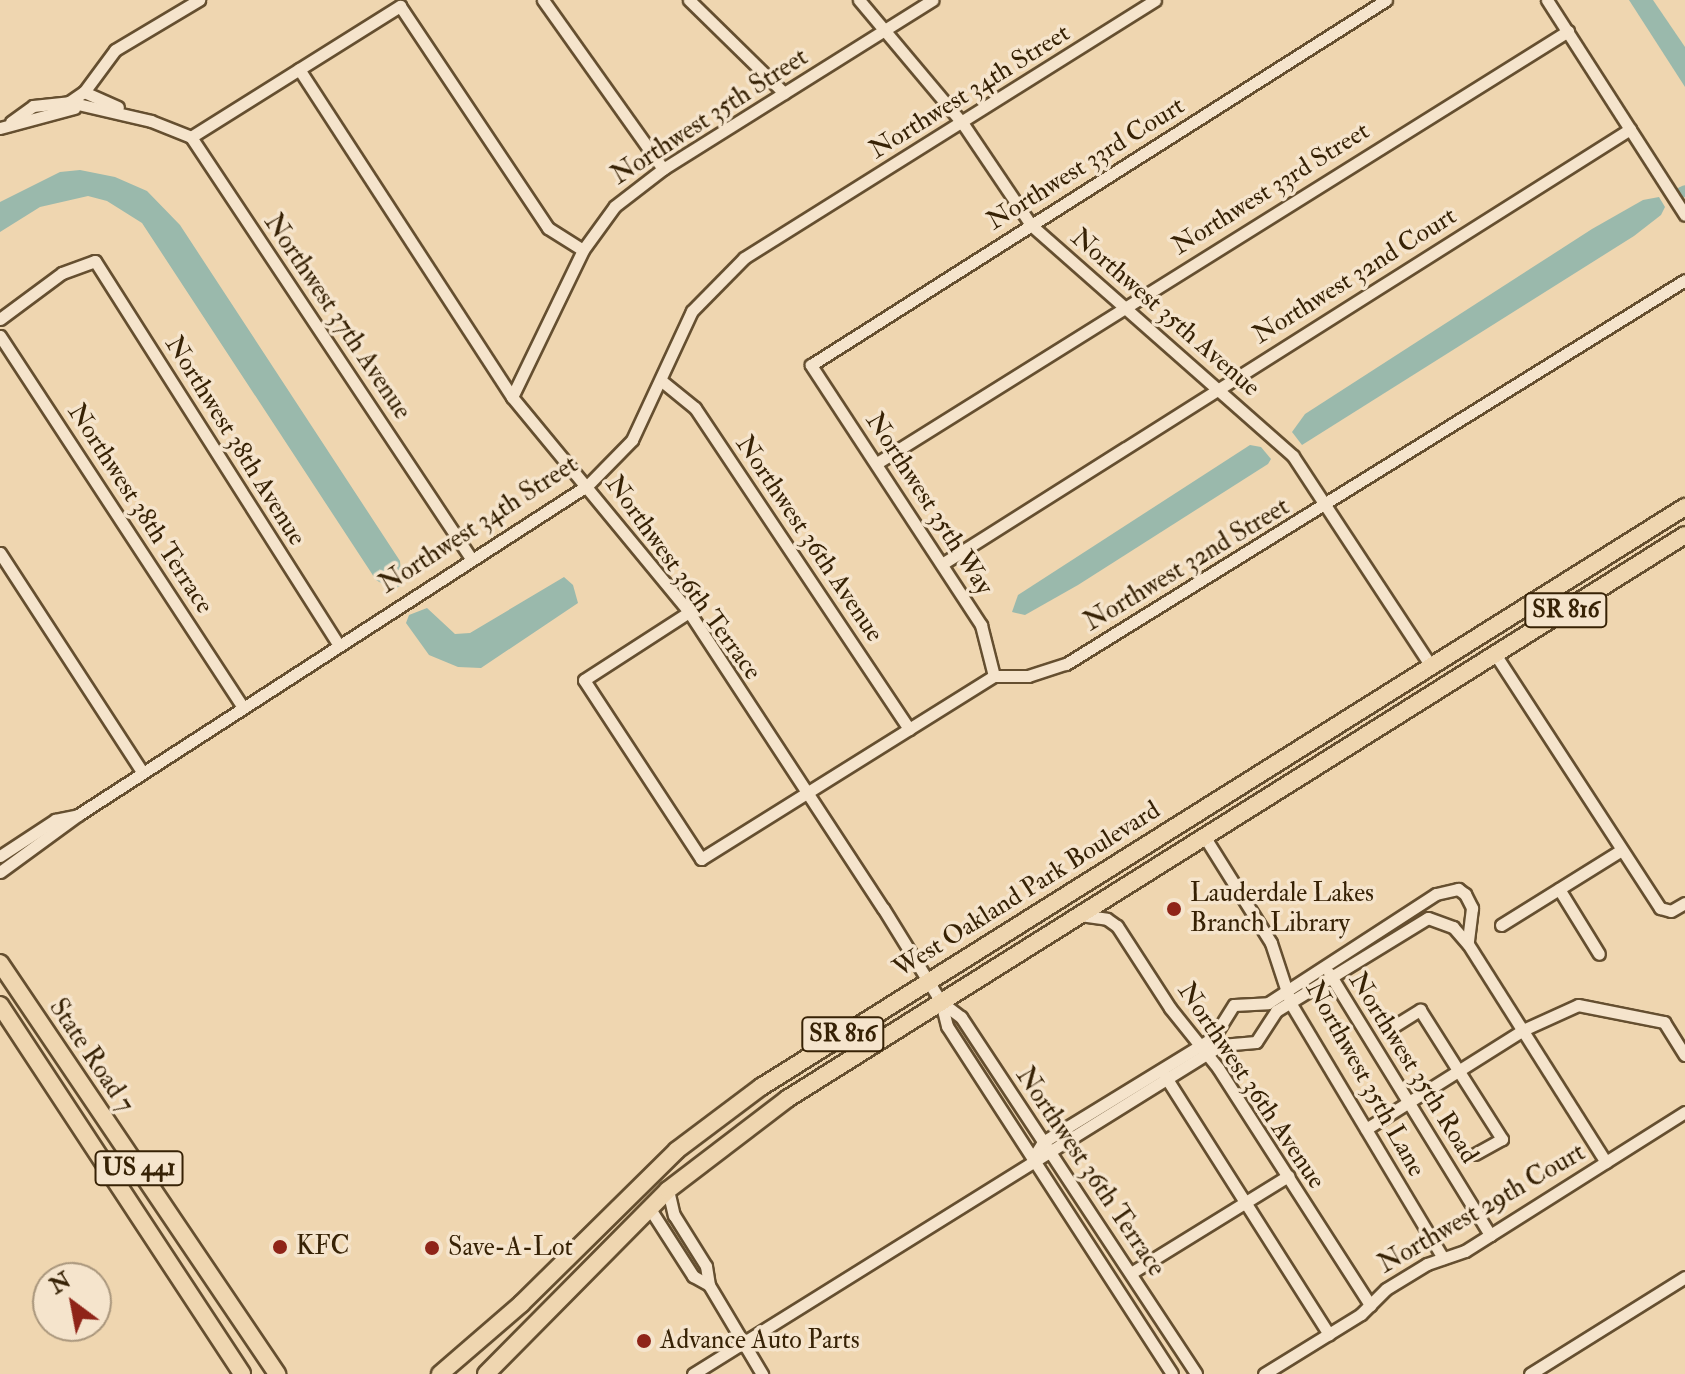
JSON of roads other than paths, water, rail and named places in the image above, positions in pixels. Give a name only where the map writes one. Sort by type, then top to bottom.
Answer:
[{"type":"main road","name":"West Oakland Park Boulevard","points":[[440,1374],[521,1304],[657,1169],[770,1081],[1685,507]]},
{"type":"main road","name":"West Oakland Park Boulevard","points":[[486,1374],[668,1190],[787,1099],[1685,535]]},
{"type":"main road","points":[[1413,706],[1431,666]]},
{"type":"main road","points":[[1204,836],[1201,825],[1209,805]]},
{"type":"main road","points":[[1176,853],[1190,816]]},
{"type":"main road","name":"State Road 7","points":[[0,963],[277,1374]]},
{"type":"main road","name":"State Road 7","points":[[0,1005],[242,1374]]},
{"type":"main road","points":[[52,1082],[73,1099],[118,1167],[133,1177],[142,1173]]},
{"type":"main road","points":[[650,1209],[657,1169]]},
{"type":"street","points":[[73,105],[86,93],[115,50],[126,47],[199,0]]},
{"type":"street","points":[[543,0],[663,169]]},
{"type":"street","points":[[689,0],[784,93]]},
{"type":"street","name":"Northwest 35th Avenue","points":[[859,0],[963,124],[1031,225],[1119,308],[1219,387],[1293,456],[1329,505],[1431,666]]},
{"type":"street","name":"Northwest 35th Street","points":[[512,397],[583,250],[615,206],[663,169],[932,0]]},
{"type":"street","name":"Northwest 34th Street","points":[[0,872],[78,815],[470,557],[588,485],[632,440],[663,382],[692,311],[744,258],[963,124],[1155,0]]},
{"type":"street","name":"Northwest 33rd Court","points":[[811,365],[1386,0]]},
{"type":"street","points":[[1547,0],[1685,215]]},
{"type":"street","points":[[5,125],[33,106],[73,105],[151,121],[191,137],[400,6],[548,228],[583,250]]},
{"type":"street","name":"Northwest 33rd Street","points":[[877,463],[1119,308],[1568,31]]},
{"type":"street","name":"Northwest 36th Terrace","points":[[299,69],[512,397],[588,485],[689,612],[928,980],[941,1002],[947,1026],[1172,1374]]},
{"type":"street","points":[[86,93],[146,114],[151,121]]},
{"type":"street","name":"Northwest 32nd Court","points":[[942,564],[1630,129]]},
{"type":"street","name":"Northwest 37th Avenue","points":[[191,137],[470,557]]},
{"type":"street","name":"Northwest 38th Avenue","points":[[0,319],[62,273],[95,261],[338,644]]},
{"type":"street","name":"Northwest 32nd Street","points":[[689,612],[584,680],[701,859],[994,676],[1028,676],[1066,664],[1329,505],[1685,280]]},
{"type":"street","name":"Northwest 38th Terrace","points":[[0,336],[243,707]]},
{"type":"street","name":"Northwest 35th Way","points":[[811,365],[981,625],[994,676]]},
{"type":"street","name":"Northwest 36th Avenue","points":[[663,382],[695,408],[909,729]]},
{"type":"street","points":[[0,553],[143,773]]},
{"type":"street","points":[[1495,654],[1620,851],[1660,908],[1671,911],[1685,903]]},
{"type":"street","name":"Northwest 34th Street","points":[[0,856],[55,820],[78,815]]},
{"type":"street","name":"Northwest 35th Lane","points":[[1204,836],[1271,943],[1291,1004],[1443,1258]]},
{"type":"street","points":[[1501,925],[1620,851]]},
{"type":"street","points":[[1033,1158],[1043,1142],[1213,1038],[1234,1005],[1268,1003],[1436,894],[1458,889],[1465,894],[1472,908],[1468,944]]},
{"type":"street","points":[[1559,889],[1599,954]]},
{"type":"street","points":[[693,1374],[1033,1158],[1051,1155],[1221,1045],[1256,1042],[1276,1011],[1435,913],[1436,894]]},
{"type":"street","name":"Northwest 36th Avenue","points":[[1079,915],[1107,919],[1117,926],[1288,1176],[1370,1305]]},
{"type":"street","points":[[1428,918],[1453,927],[1468,944],[1606,1162]]},
{"type":"street","name":"Northwest 35th Road","points":[[1323,966],[1490,1235]]},
{"type":"street","name":"Northwest 36th Terrace","points":[[941,1002],[961,1017],[1196,1374]]},
{"type":"street","points":[[1366,1129],[1523,1030],[1578,1005],[1664,1022],[1685,1055]]},
{"type":"street","points":[[1394,1026],[1420,1010],[1502,1139],[1475,1154]]},
{"type":"street","points":[[1160,1068],[1329,1334]]},
{"type":"street","name":"Northwest 29th Court","points":[[1264,1374],[1329,1334],[1370,1305],[1386,1289],[1490,1235],[1685,1112]]},
{"type":"street","points":[[1131,1273],[1288,1176]]},
{"type":"street","points":[[668,1190],[674,1215],[706,1266],[709,1285],[762,1374]]},
{"type":"street","points":[[650,1209],[693,1276],[709,1285]]},
{"type":"street","points":[[1530,1374],[1685,1277]]},
{"type":"waterway","points":[[1681,192],[1685,190]]},
{"type":"place","name":"Lauderdale Lakes Branch Library","points":[[1174,909]]},
{"type":"place","name":"KFC","points":[[280,1247]]},
{"type":"place","name":"Save-A-Lot","points":[[432,1248]]},
{"type":"place","name":"Advance Auto Parts","points":[[644,1341]]}]
